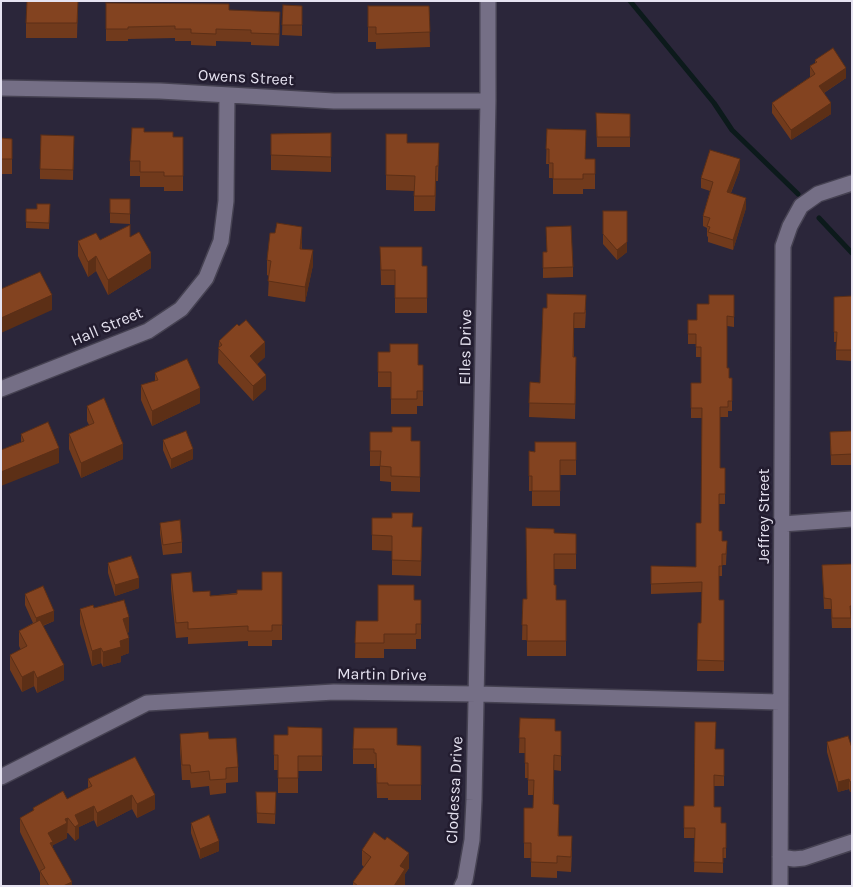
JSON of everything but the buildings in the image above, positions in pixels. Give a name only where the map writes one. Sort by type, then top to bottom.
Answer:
[{"type":"street","name":"Elles Drive","points":[[477,694],[488,101],[488,1]]},
{"type":"street","name":"Owens Street","points":[[1,88],[160,91],[334,100],[488,101]]},
{"type":"street","name":"Hall Street","points":[[1,389],[148,331],[181,309],[206,278],[221,241],[226,201],[227,95]]},
{"type":"street","name":"Jeffrey Street","points":[[780,886],[783,246],[790,226],[801,206],[818,194],[852,183]]},
{"type":"street","points":[[782,524],[852,519]]},
{"type":"street","name":"Martin Drive","points":[[1,777],[147,703],[334,692],[780,702]]},
{"type":"street","name":"Clodessa Drive","points":[[462,886],[465,880],[472,840],[477,694]]},
{"type":"street","points":[[780,857],[804,858],[852,842]]},
{"type":"waterway","points":[[630,1],[714,103],[732,130],[798,194]]},
{"type":"waterway","points":[[819,218],[852,253]]}]
